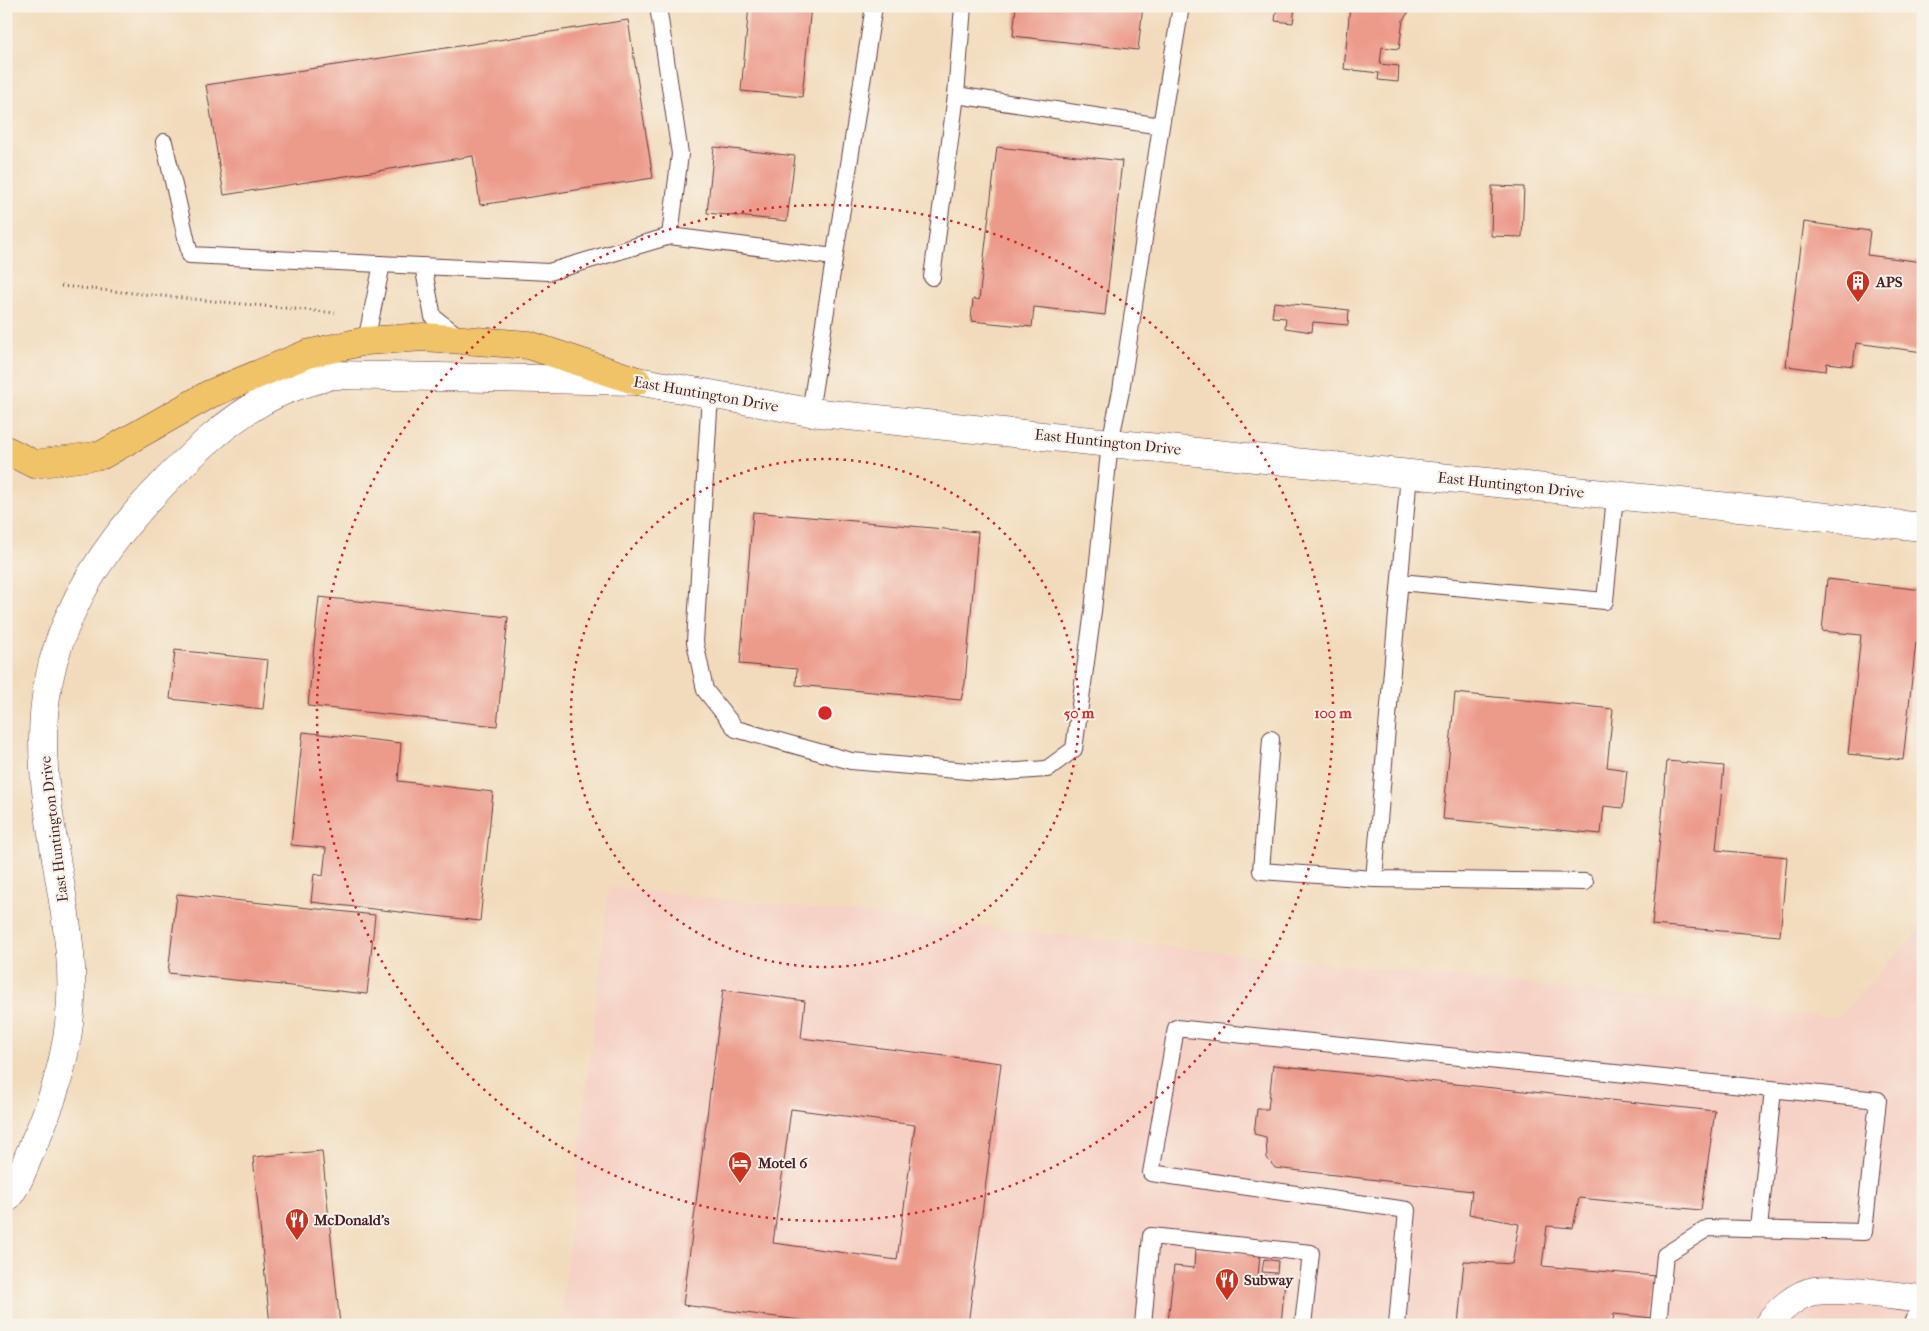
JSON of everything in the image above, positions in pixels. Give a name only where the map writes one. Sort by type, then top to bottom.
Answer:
[{"type":"main road","points":[[6,450],[34,464],[102,455],[210,394],[307,354],[366,340],[424,338],[528,345],[637,381]]},
{"type":"street","name":"East Huntington Drive","points":[[6,1199],[53,1099],[71,1021],[70,954],[48,807],[44,739],[48,685],[63,628],[101,558],[138,511],[178,468],[242,414],[284,391],[332,375],[637,381],[810,412],[1923,528]]},
{"type":"street","points":[[1768,1325],[1790,1302],[1812,1292],[1839,1291],[1923,1299]]},
{"type":"lane","points":[[658,6],[680,154],[670,236]]},
{"type":"lane","points":[[810,412],[874,6]]},
{"type":"lane","points":[[932,277],[956,95],[963,6]]},
{"type":"lane","points":[[710,394],[695,642],[705,690],[736,729],[851,761],[992,773],[1046,769],[1074,749],[1093,611],[1110,442],[1121,391],[1181,6]]},
{"type":"lane","points":[[956,95],[1161,126]]},
{"type":"lane","points":[[164,142],[190,255],[549,272],[670,236],[834,257]]},
{"type":"lane","points":[[366,340],[382,264]]},
{"type":"lane","points":[[423,266],[433,318],[465,340]]},
{"type":"lane","points":[[1374,879],[1409,474]]},
{"type":"lane","points":[[1400,582],[1605,600],[1615,496]]},
{"type":"lane","points":[[1271,739],[1262,871],[1374,879],[1586,882]]},
{"type":"lane","points":[[1397,1325],[1407,1210],[1151,1173],[1176,1028],[1878,1100],[1864,1232],[1708,1228],[1665,1255],[1658,1325]]},
{"type":"lane","points":[[1759,1229],[1773,1089]]},
{"type":"lane","points":[[1143,1325],[1151,1236],[1311,1253],[1303,1325]]},
{"type":"lane","points":[[1912,1325],[1923,1299]]},
{"type":"path","points":[[61,286],[335,313]]},
{"type":"shaded area","points":[[609,887],[1838,1018],[1923,925],[1923,1325],[560,1325]]},
{"type":"building","points":[[749,6],[811,6],[802,97],[741,91]]},
{"type":"building","points":[[1016,6],[1143,6],[1138,50],[1013,36]]},
{"type":"building","points":[[1277,6],[1295,6],[1293,23],[1275,21]]},
{"type":"building","points":[[1350,6],[1409,6],[1408,13],[1403,20],[1399,49],[1382,47],[1380,64],[1399,66],[1398,82],[1378,80],[1379,73],[1344,69]]},
{"type":"building","points":[[628,20],[653,178],[480,205],[473,156],[224,195],[206,85]]},
{"type":"building","points":[[714,147],[795,156],[787,221],[707,213]]},
{"type":"building","points":[[997,147],[1122,161],[1105,315],[1034,307],[1032,327],[971,321],[973,299],[979,300]]},
{"type":"building","points":[[1492,186],[1524,187],[1522,237],[1491,236]]},
{"type":"building","name":"APS","points":[[1804,222],[1870,231],[1867,255],[1923,262],[1923,352],[1856,343],[1853,366],[1827,363],[1826,371],[1786,366]]},
{"type":"building","points":[[1274,302],[1349,310],[1348,325],[1313,322],[1312,332],[1285,328],[1286,318],[1272,317]]},
{"type":"building","points":[[753,512],[978,532],[965,683],[961,700],[796,685],[797,669],[740,664]]},
{"type":"building","points":[[1827,579],[1923,590],[1923,643],[1916,642],[1903,760],[1848,754],[1861,635],[1822,631]]},
{"type":"building","points":[[319,597],[508,617],[497,726],[308,706]]},
{"type":"building","points":[[175,650],[268,660],[263,709],[170,699]]},
{"type":"building","points":[[1455,693],[1613,709],[1607,767],[1627,770],[1623,808],[1604,806],[1601,834],[1443,819]]},
{"type":"building","points":[[303,732],[401,743],[398,781],[493,792],[480,921],[311,902],[314,874],[323,876],[326,848],[291,845]]},
{"type":"building","points":[[1667,761],[1724,766],[1716,850],[1787,857],[1780,936],[1652,925]]},
{"type":"building","points":[[177,894],[375,915],[367,994],[168,973]]},
{"type":"building","name":"Motel 6","points":[[723,990],[805,1001],[801,1038],[1001,1063],[968,1325],[839,1325],[683,1305]],"holes":[[[791,1109],[915,1125],[897,1260],[773,1243]]]},
{"type":"building","points":[[1273,1065],[1715,1111],[1701,1210],[1579,1198],[1573,1228],[1547,1226],[1542,1266],[1656,1276],[1653,1318],[1614,1314],[1612,1325],[1458,1325],[1464,1261],[1512,1264],[1519,1224],[1469,1214],[1472,1191],[1275,1168],[1267,1158],[1266,1137],[1254,1134],[1257,1109],[1268,1109]]},
{"type":"building","name":"McDonald's","points":[[322,1151],[340,1325],[270,1325],[253,1157]]},
{"type":"building","name":"Subway","points":[[1195,1249],[1260,1255],[1258,1277],[1285,1280],[1281,1325],[1192,1325],[1168,1322],[1174,1266],[1194,1268]]},
{"type":"building","points":[[1264,1259],[1278,1261],[1277,1273],[1262,1272]]},
{"type":"place","name":"APS","points":[[1858,303]]},
{"type":"place","name":"Motel 6","points":[[740,1184]]},
{"type":"place","name":"McDonald's","points":[[297,1241]]},
{"type":"place","name":"Subway","points":[[1227,1301]]}]
